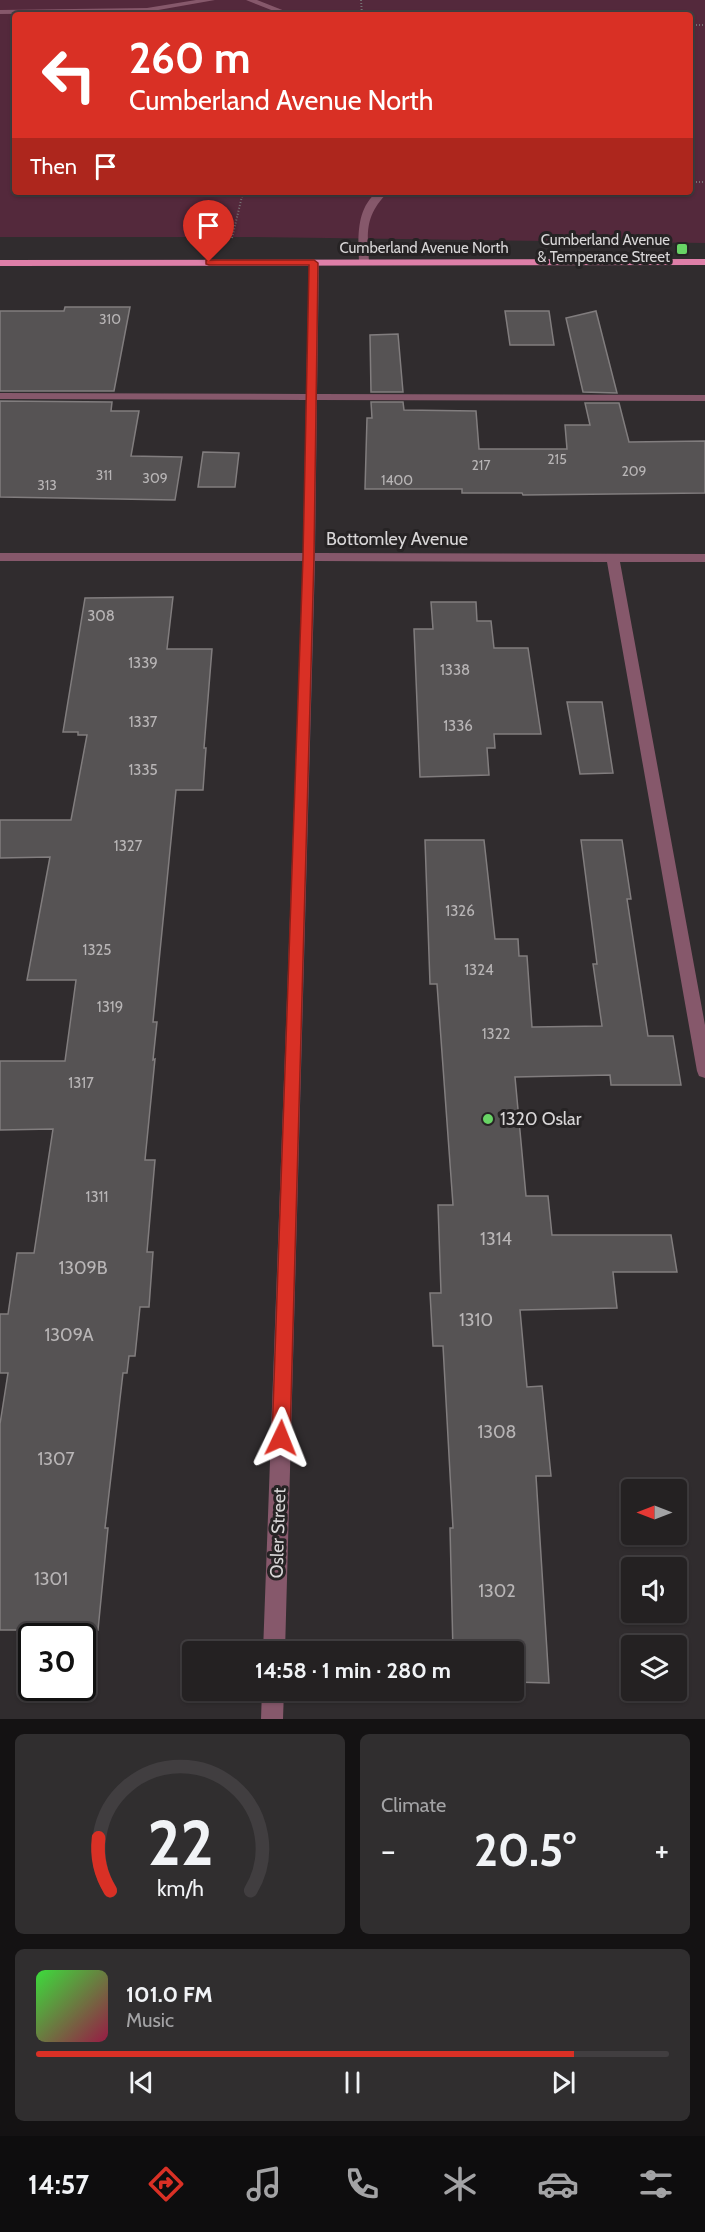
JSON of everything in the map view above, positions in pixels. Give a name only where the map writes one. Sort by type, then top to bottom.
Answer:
[{"type":"main road","name":"Cumberland Avenue North","points":[[0,262],[705,262]]},
{"type":"street","points":[[0,12],[147,10],[211,0]]},
{"type":"street","points":[[249,0],[283,12]]},
{"type":"street","points":[[364,262],[364,224],[368,208],[380,195]]},
{"type":"street","name":"Osler Street","points":[[274,1641],[309,557],[314,263]]},
{"type":"street","points":[[0,396],[705,398]]},
{"type":"street","name":"Bottomley Avenue","points":[[1,561],[309,557],[705,558]]},
{"type":"street","points":[[613,558],[705,1071]]},
{"type":"street","points":[[272,1719],[273,1701]]},
{"type":"path","points":[[232,240],[242,195]]},
{"type":"shaded area","points":[[0,0],[705,0],[705,243],[247,237],[0,237]]},
{"type":"building","points":[[65,307],[130,307],[114,391],[0,391],[0,311],[64,311]]},
{"type":"building","points":[[505,311],[549,311],[554,345],[510,345]]},
{"type":"building","points":[[596,311],[617,393],[583,392],[566,318]]},
{"type":"building","points":[[398,334],[403,392],[371,392],[370,335]]},
{"type":"building","points":[[0,401],[112,402],[111,411],[139,411],[131,456],[182,457],[175,500],[0,497]]},
{"type":"building","points":[[371,402],[403,402],[404,410],[476,411],[479,449],[567,449],[565,425],[590,425],[585,403],[619,403],[629,442],[705,441],[705,493],[523,495],[522,493],[462,493],[462,489],[365,489],[367,418],[372,418]]},
{"type":"building","points":[[203,452],[239,453],[235,487],[198,487]]},
{"type":"building","points":[[173,597],[167,649],[212,649],[203,790],[176,790],[153,1022],[157,1022],[153,1060],[155,1059],[145,1160],[155,1160],[147,1252],[153,1252],[149,1307],[140,1307],[135,1356],[129,1356],[127,1373],[123,1373],[105,1528],[108,1528],[98,1630],[96,1630],[96,1623],[18,1623],[18,1630],[0,1630],[0,1424],[8,1373],[0,1373],[0,1314],[8,1314],[17,1253],[34,1253],[53,1129],[0,1130],[0,1061],[65,1061],[76,980],[27,980],[50,857],[0,858],[0,820],[71,820],[87,735],[78,735],[78,732],[63,732],[85,598]]},
{"type":"building","points":[[431,602],[476,602],[477,621],[491,621],[494,648],[528,648],[541,734],[494,734],[495,748],[487,748],[489,775],[420,777],[414,629],[433,629]]},
{"type":"building","points":[[567,702],[602,702],[613,773],[580,774]]},
{"type":"building","points":[[425,840],[484,840],[495,939],[518,939],[519,956],[527,956],[532,1027],[602,1026],[593,964],[597,964],[581,840],[622,840],[631,899],[627,899],[648,1036],[673,1036],[681,1085],[611,1085],[610,1075],[515,1077],[526,1196],[548,1196],[552,1235],[671,1235],[677,1272],[613,1272],[617,1308],[520,1310],[527,1387],[542,1386],[551,1476],[536,1476],[549,1683],[524,1682],[524,1641],[453,1641],[450,1528],[453,1528],[443,1346],[433,1346],[430,1293],[441,1293],[438,1205],[453,1205],[437,984],[430,984]]},
{"type":"place","name":"Cumberland Avenue & Temperance Street","points":[[682,249]]},
{"type":"place","name":"1320 Oslar","points":[[488,1119]]},
{"type":"route","points":[[209,262],[314,263],[309,557],[281,1438]]}]
